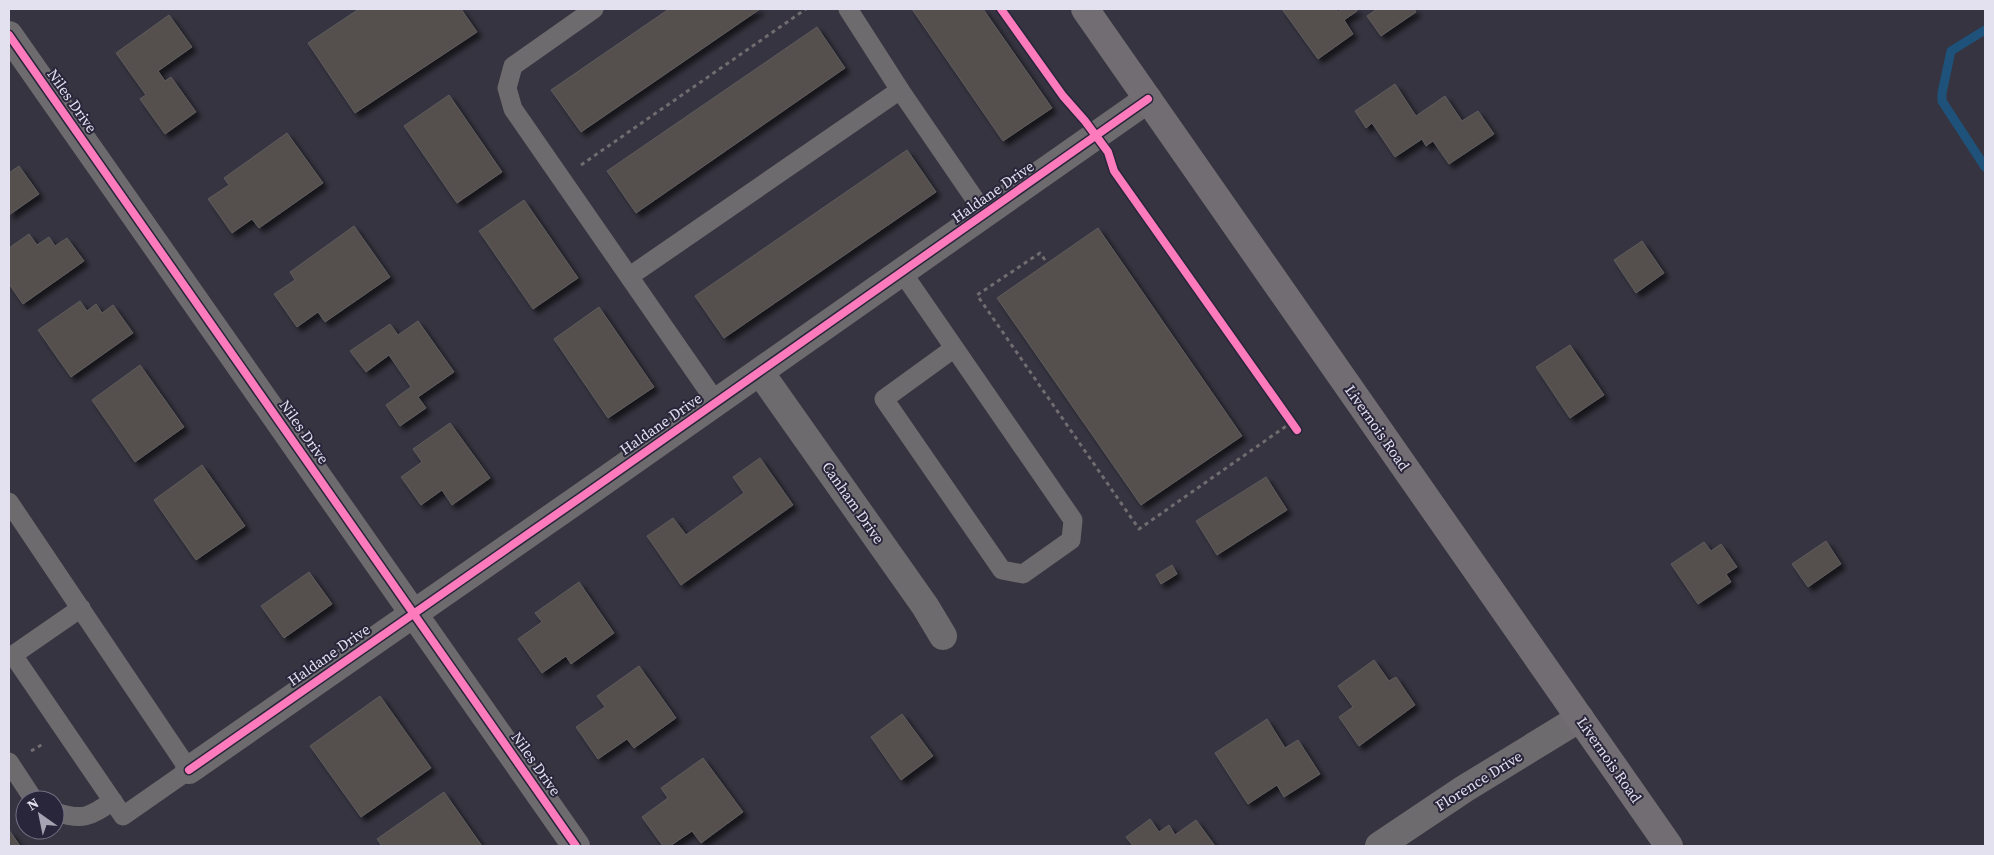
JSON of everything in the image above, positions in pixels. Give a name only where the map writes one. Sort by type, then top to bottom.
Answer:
[{"type":"main road","name":"Livernois Road","points":[[1085,9],[1669,846]]},
{"type":"street","name":"Niles Drive","points":[[9,35],[576,846]]},
{"type":"street","name":"Haldane Drive","points":[[189,770],[413,612],[587,494],[1148,99]]},
{"type":"street","name":"Canham Drive","points":[[760,372],[919,598],[943,636]]},
{"type":"street","name":"Florence Drive","points":[[1379,846],[1464,789],[1580,718]]},
{"type":"lane","points":[[594,9],[513,66],[507,88],[513,109],[716,402]]},
{"type":"lane","points":[[848,9],[900,90],[985,214]]},
{"type":"lane","points":[[630,276],[900,90]]},
{"type":"lane","points":[[902,272],[953,349],[1073,520],[1071,540],[1023,574],[1002,570],[884,399],[953,349]]},
{"type":"lane","points":[[9,502],[81,608],[189,770],[123,816],[11,656],[81,608]]},
{"type":"lane","points":[[9,762],[27,790]]},
{"type":"lane","points":[[65,815],[75,818],[92,815],[113,801]]},
{"type":"path","points":[[576,168],[806,9]]},
{"type":"path","points":[[1045,260],[1040,253],[977,295],[1139,529],[1292,422]]},
{"type":"path","points":[[1286,414],[1297,430]]},
{"type":"building","points":[[359,9],[461,9],[477,32],[355,113],[308,43]]},
{"type":"building","points":[[669,9],[760,9],[581,132],[551,90]]},
{"type":"building","points":[[912,9],[983,9],[1052,108],[1003,141]]},
{"type":"building","points":[[1282,9],[1336,9],[1338,12],[1342,9],[1356,9],[1357,11],[1344,20],[1353,34],[1318,59]]},
{"type":"building","points":[[1377,9],[1414,9],[1416,12],[1381,36],[1367,16]]},
{"type":"building","points":[[169,15],[192,47],[158,71],[165,81],[171,77],[196,112],[165,134],[140,99],[146,95],[116,53]]},
{"type":"building","points":[[817,27],[845,68],[636,213],[607,171]]},
{"type":"building","points":[[1395,84],[1416,116],[1445,96],[1462,121],[1478,111],[1494,134],[1449,164],[1433,141],[1426,146],[1422,139],[1395,157],[1372,123],[1366,128],[1355,111]]},
{"type":"building","points":[[449,95],[502,172],[457,203],[404,126]]},
{"type":"building","points":[[287,133],[323,183],[259,228],[252,219],[232,233],[208,199],[229,185],[224,178]]},
{"type":"building","points":[[907,150],[936,192],[724,338],[695,296]]},
{"type":"building","points":[[19,166],[39,194],[9,215],[9,173]]},
{"type":"building","points":[[524,200],[578,278],[533,309],[479,231]]},
{"type":"building","points":[[354,226],[390,277],[325,322],[318,312],[297,327],[274,294],[295,280],[290,272]]},
{"type":"building","points":[[1098,228],[1242,436],[1141,505],[997,298]]},
{"type":"building","points":[[29,234],[37,245],[49,237],[55,246],[67,238],[84,261],[23,304],[9,284],[9,248]]},
{"type":"building","points":[[1642,241],[1664,273],[1636,293],[1614,260]]},
{"type":"building","points":[[80,301],[87,311],[96,304],[102,313],[113,305],[133,333],[71,377],[38,330]]},
{"type":"building","points":[[599,307],[654,387],[608,418],[554,339]]},
{"type":"building","points":[[418,321],[454,372],[418,397],[426,408],[400,426],[386,405],[411,387],[389,355],[366,372],[350,351],[390,324],[398,335]]},
{"type":"building","points":[[1570,345],[1604,395],[1570,418],[1536,367]]},
{"type":"building","points":[[140,365],[184,427],[135,462],[92,400]]},
{"type":"building","points":[[450,423],[490,478],[452,505],[442,490],[421,505],[401,477],[422,462],[413,449]]},
{"type":"building","points":[[760,458],[793,505],[681,585],[647,536],[673,518],[686,535],[744,493],[733,477]]},
{"type":"building","points":[[202,465],[245,526],[196,560],[154,500]]},
{"type":"building","points":[[1266,477],[1287,510],[1217,555],[1196,521]]},
{"type":"building","points":[[1826,541],[1841,564],[1808,587],[1792,564]]},
{"type":"building","points":[[1704,542],[1711,551],[1721,544],[1737,567],[1726,574],[1731,582],[1698,604],[1671,564]]},
{"type":"building","points":[[1172,565],[1177,574],[1161,584],[1156,575]]},
{"type":"building","points":[[309,572],[332,604],[284,638],[261,606]]},
{"type":"building","points":[[579,582],[614,633],[571,664],[566,656],[542,673],[518,639],[542,622],[535,613]]},
{"type":"building","points":[[1374,660],[1389,681],[1396,677],[1415,705],[1359,746],[1339,717],[1353,707],[1338,686]]},
{"type":"building","points":[[639,666],[676,718],[634,748],[627,739],[598,759],[576,727],[605,707],[597,696]]},
{"type":"building","points":[[380,696],[431,768],[361,817],[310,746]]},
{"type":"building","points":[[902,714],[933,756],[901,780],[871,737]]},
{"type":"building","points":[[1267,719],[1285,748],[1298,740],[1320,774],[1284,797],[1277,785],[1248,804],[1215,753]]},
{"type":"building","points":[[703,758],[743,812],[701,843],[692,831],[670,846],[663,846],[642,817],[668,798],[661,788]]},
{"type":"building","points":[[444,792],[482,846],[382,846],[377,839]]},
{"type":"building","points":[[1150,819],[1159,832],[1169,825],[1175,835],[1196,820],[1215,846],[1133,846],[1126,837]]},
{"type":"building","points":[[9,830],[20,846],[9,846]]},
{"type":"waterway","points":[[1985,30],[1951,51],[1942,93],[1942,101],[1985,167]]},
{"type":"cycle path","points":[[1001,9],[1063,96],[1108,152],[1114,171],[1297,430]]},
{"type":"cycle path","points":[[9,35],[576,846]]},
{"type":"cycle path","points":[[189,770],[1148,99]]}]
